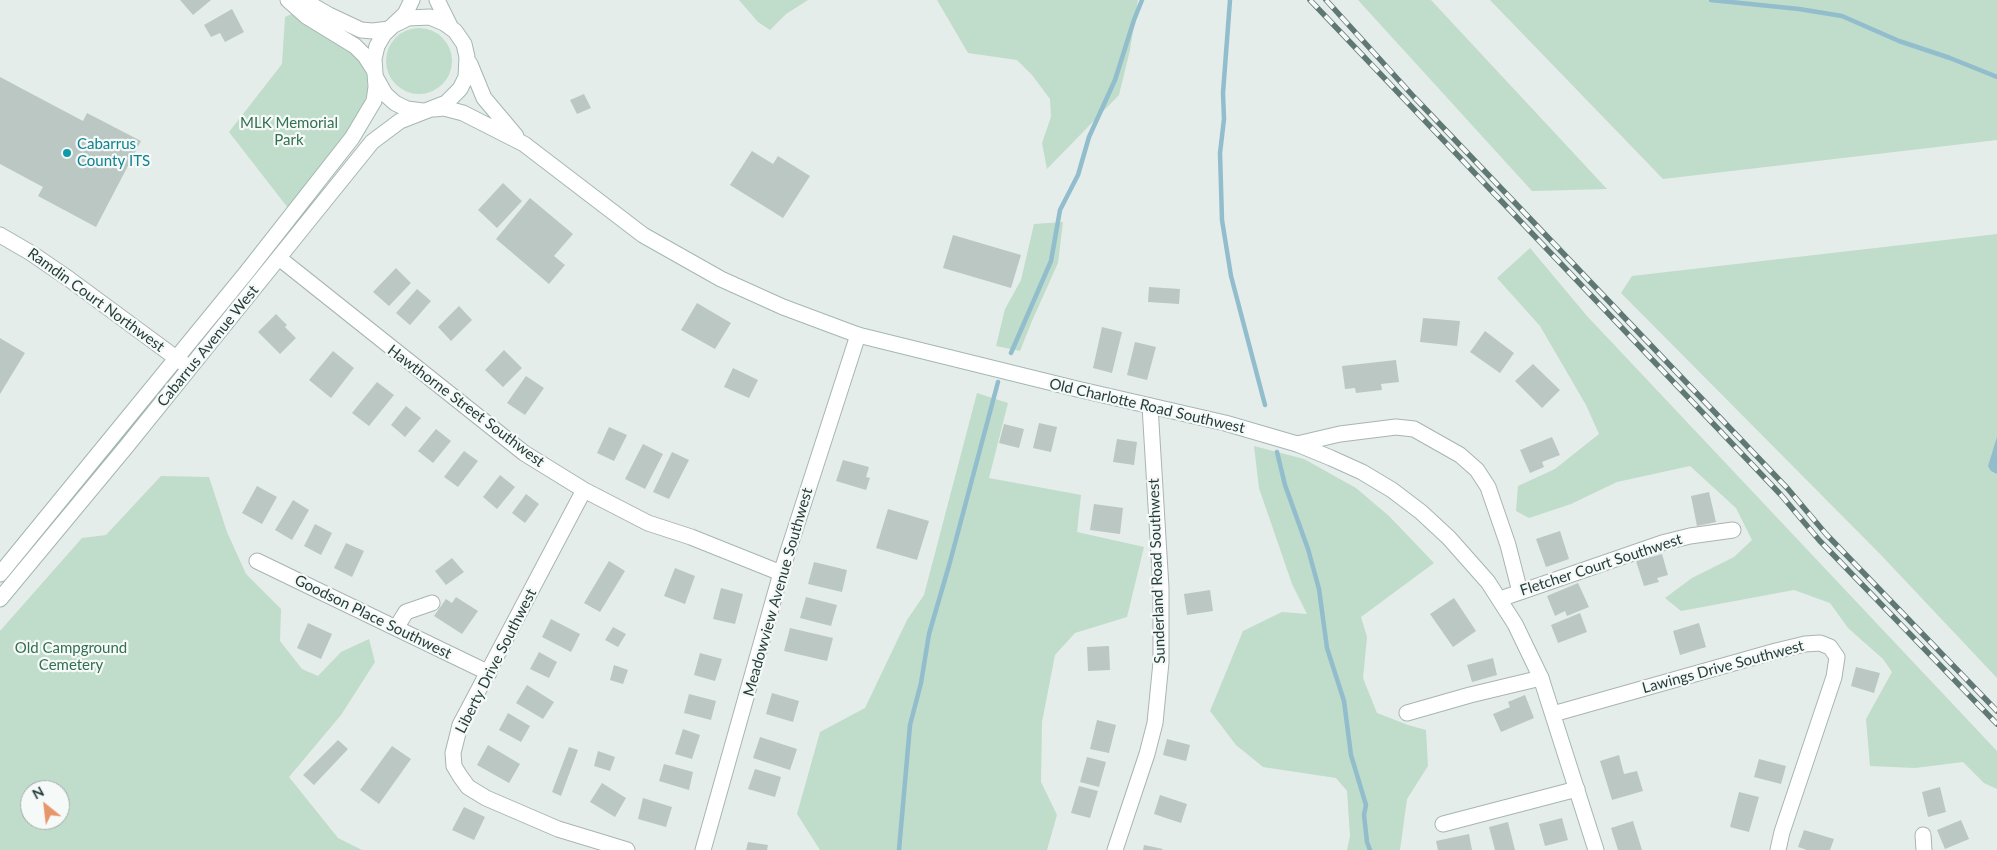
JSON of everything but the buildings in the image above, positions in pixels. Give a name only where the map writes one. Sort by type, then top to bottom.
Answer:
[{"type":"street","points":[[288,0],[306,16],[355,46],[365,56],[385,94],[395,103],[407,109],[431,110]]},
{"type":"street","points":[[303,0],[338,20],[361,30],[373,32],[392,27],[408,18],[422,17],[437,19],[450,26]]},
{"type":"street","name":"Cabarrus Avenue West","points":[[0,574],[246,273],[352,138],[373,105],[375,92],[374,60],[377,46],[405,14],[412,0]]},
{"type":"street","points":[[437,0],[450,26],[460,37],[466,50]]},
{"type":"street","name":"Cabarrus Avenue West","points":[[0,599],[190,368],[372,142],[400,121],[431,110],[452,99],[464,83],[468,64],[466,50]]},
{"type":"street","name":"Old Charlotte Road Southwest","points":[[466,50],[473,75],[484,98],[524,144]]},
{"type":"street","name":"Old Charlotte Road Southwest","points":[[431,110],[444,108],[463,113],[524,144],[643,236],[720,279],[783,307],[858,335],[1225,423],[1297,444],[1362,472],[1392,490],[1421,512],[1449,538],[1488,582],[1515,624],[1540,678],[1553,714],[1596,850]]},
{"type":"street","name":"Ramdin Court Northwest","points":[[0,235],[47,264],[190,368]]},
{"type":"street","name":"Hawthorne Street Southwest","points":[[279,258],[524,454],[584,490],[648,522],[781,573]]},
{"type":"street","name":"Meadowview Avenue Southwest","points":[[703,850],[781,573],[858,335]]},
{"type":"street","name":"Sunderland Road Southwest","points":[[1115,850],[1147,754],[1154,723],[1162,662],[1161,588],[1150,406]]},
{"type":"street","points":[[1297,444],[1340,434],[1396,427],[1414,429],[1460,455],[1477,470],[1488,487],[1508,545],[1520,592]]},
{"type":"street","name":"Liberty Drive Southwest","points":[[584,490],[460,725],[455,740],[454,760],[460,776],[468,787],[486,798],[558,828],[627,850]]},
{"type":"street","name":"Fletcher Court Southwest","points":[[1500,599],[1662,543],[1690,536],[1732,530]]},
{"type":"street","name":"Goodson Place Southwest","points":[[257,561],[489,673]]},
{"type":"street","points":[[396,628],[406,612],[432,603]]},
{"type":"street","name":"Lawings Drive Southwest","points":[[1553,714],[1776,651],[1805,644],[1820,643],[1830,647],[1837,658],[1834,677],[1782,832],[1778,850]]},
{"type":"street","points":[[1407,714],[1470,695],[1540,678]]},
{"type":"street","points":[[1443,824],[1577,790]]},
{"type":"green space","points":[[739,0],[808,0],[786,14],[770,30],[758,22]]},
{"type":"green space","points":[[937,0],[1138,0],[1130,50],[1119,95],[1047,169],[1042,143],[1051,117],[1050,99],[1032,75],[1017,60],[968,53]]},
{"type":"green space","points":[[1358,0],[1431,0],[1607,189],[1532,191]]},
{"type":"green space","points":[[1490,0],[1997,0],[1997,140],[1663,179]]},
{"type":"green space","name":"MLK Memorial Park","points":[[294,13],[358,56],[366,67],[368,90],[364,104],[350,131],[288,208],[229,132],[282,64],[285,17]]},
{"type":"green space","points":[[412,28],[426,28],[438,33],[447,42],[452,54],[450,74],[443,85],[426,94],[412,94],[400,89],[391,80],[386,68],[386,54],[391,42],[400,33]]},
{"type":"green space","points":[[1063,222],[1058,263],[1020,351],[996,346],[1005,309],[1021,280],[1034,224]]},
{"type":"green space","points":[[1997,234],[1997,678],[1881,555],[1621,293],[1632,276]]},
{"type":"green space","points":[[1530,248],[1587,316],[1997,751],[1997,789],[1984,783],[1963,762],[1915,768],[1870,766],[1866,719],[1892,672],[1883,659],[1848,628],[1830,603],[1794,590],[1681,611],[1665,598],[1692,578],[1734,557],[1752,540],[1736,508],[1690,466],[1617,482],[1571,504],[1529,518],[1516,511],[1518,486],[1555,469],[1599,434],[1586,405],[1540,326],[1497,278]]},
{"type":"green space","points":[[977,393],[1008,403],[989,478],[1081,495],[1077,532],[1144,547],[1127,617],[1075,633],[1055,655],[1042,722],[1041,782],[1057,815],[1047,850],[820,850],[797,814],[820,732],[865,708],[907,620],[924,595]]},
{"type":"green space","points":[[1254,446],[1304,459],[1356,488],[1389,516],[1434,563],[1361,617],[1367,637],[1363,678],[1377,713],[1426,730],[1428,766],[1407,799],[1400,850],[1347,850],[1350,836],[1347,791],[1336,778],[1263,767],[1236,745],[1210,711],[1243,631],[1282,612],[1307,614],[1292,584],[1259,488]]},
{"type":"green space","name":"Old Campground Cemetery","points":[[161,476],[209,477],[227,532],[246,574],[281,609],[280,641],[302,669],[318,676],[341,652],[369,639],[375,662],[341,715],[289,777],[338,838],[362,850],[0,850],[0,631],[82,538],[106,535]]},
{"type":"water","points":[[1997,437],[1997,474],[1991,471],[1988,466]]},
{"type":"waterway","points":[[1011,353],[1051,261],[1060,210],[1078,175],[1089,137],[1115,80],[1142,0]]},
{"type":"waterway","points":[[1230,0],[1223,93],[1224,119],[1220,153],[1222,220],[1231,276],[1265,405]]},
{"type":"waterway","points":[[1711,0],[1799,9],[1842,16],[1899,41],[1950,58],[1997,77]]},
{"type":"waterway","points":[[899,850],[910,725],[921,683],[929,634],[998,382]]},
{"type":"waterway","points":[[1277,452],[1285,485],[1308,549],[1319,589],[1327,648],[1344,701],[1351,755],[1366,805],[1364,815],[1367,842],[1370,850]]},
{"type":"railway","points":[[1310,0],[1781,495],[1819,540],[1997,724]]},
{"type":"railway","points":[[1326,0],[1414,97],[1788,489],[1826,534],[1997,711]]},
{"type":"place","name":"Cabarrus County ITS","points":[[67,153]]}]
